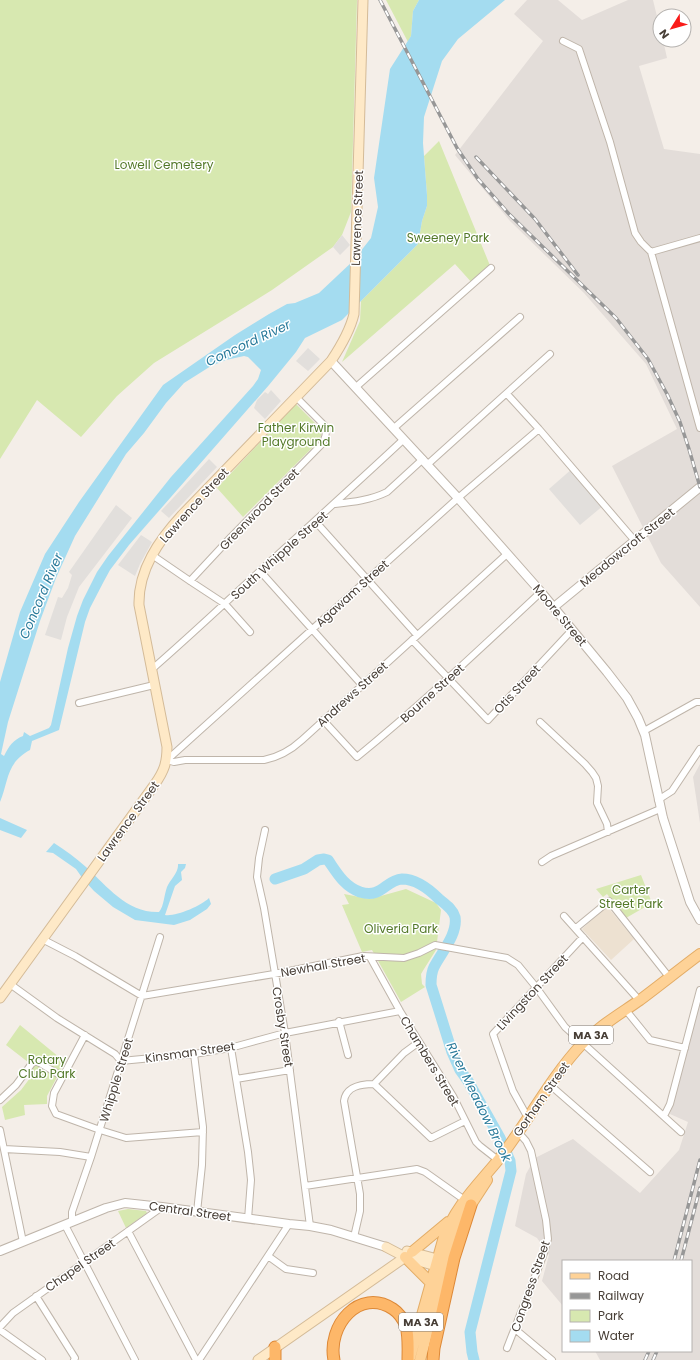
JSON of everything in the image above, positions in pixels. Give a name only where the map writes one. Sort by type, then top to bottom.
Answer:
[{"type":"highway","points":[[433,1360],[434,1348],[468,1202]]},
{"type":"highway","points":[[334,1360],[332,1346],[334,1337],[341,1322],[352,1310],[366,1304],[374,1303],[382,1304],[388,1307],[401,1317],[407,1332],[409,1360]]},
{"type":"highway","points":[[275,1347],[275,1360]]},
{"type":"main road","name":"Lawrence Street","points":[[0,998],[164,771],[167,760],[167,747],[151,670],[139,595],[144,574],[152,555],[163,537],[182,515],[296,397],[314,381],[331,361],[348,332],[354,314],[363,0]]},
{"type":"main road","name":"Gorham Street","points":[[451,1219],[468,1202],[490,1175],[498,1159],[550,1085],[583,1043],[597,1030],[700,954]]},
{"type":"main road","name":"Gorham Street","points":[[440,1263],[468,1202]]},
{"type":"main road","points":[[258,1360],[409,1254],[451,1219]]},
{"type":"main road","name":"MA 3A","points":[[420,1360],[446,1229],[451,1219]]},
{"type":"main road","name":"Central Street","points":[[386,1247],[409,1254]]},
{"type":"main road","points":[[409,1254],[440,1263]]},
{"type":"main road","points":[[409,1254],[431,1283]]},
{"type":"main road","name":"MA 3A","points":[[409,1360],[431,1283],[440,1263]]},
{"type":"street","points":[[563,41],[579,49],[606,131],[635,233],[641,242],[651,252],[700,428]]},
{"type":"street","points":[[651,252],[700,238]]},
{"type":"street","points":[[356,387],[491,268]]},
{"type":"street","points":[[394,428],[520,317]]},
{"type":"street","points":[[335,504],[366,500],[387,492],[507,394],[550,354]]},
{"type":"street","name":"Moore Street","points":[[331,361],[458,498],[554,607],[618,685],[633,709],[644,731],[648,743],[660,809],[690,902],[700,920]]},
{"type":"street","points":[[507,394],[635,541]]},
{"type":"street","name":"Greenwood Street","points":[[190,581],[321,445],[326,436],[324,425],[296,397]]},
{"type":"street","name":"Agawam Street","points":[[167,760],[458,498],[539,429]]},
{"type":"street","name":"South Whipple Street","points":[[151,670],[195,633],[260,571],[335,504],[404,439]]},
{"type":"street","name":"Meadowcroft Street","points":[[554,607],[700,487]]},
{"type":"street","points":[[315,521],[417,635]]},
{"type":"street","name":"Andrews Street","points":[[167,760],[174,762],[185,760],[264,760],[274,758],[292,748],[507,554]]},
{"type":"street","points":[[152,555],[225,604],[250,632]]},
{"type":"street","points":[[260,571],[362,685]]},
{"type":"street","name":"Bourne Street","points":[[323,720],[357,757],[448,679],[541,592]]},
{"type":"street","name":"Otis Street","points":[[412,640],[488,720],[572,630]]},
{"type":"street","points":[[79,703],[154,684]]},
{"type":"street","points":[[644,731],[696,702],[700,702]]},
{"type":"street","points":[[540,722],[585,764],[596,778],[598,786],[597,804],[607,824],[608,832]]},
{"type":"street","points":[[658,800],[672,792],[700,749]]},
{"type":"street","points":[[542,862],[551,856],[660,809]]},
{"type":"street","name":"Crosby Street","points":[[265,830],[259,858],[257,877],[264,908],[290,1070],[310,1226]]},
{"type":"street","points":[[576,928],[609,901],[670,977]]},
{"type":"street","points":[[564,916],[639,1000]]},
{"type":"street","name":"Whipple Street","points":[[69,1224],[160,937]]},
{"type":"street","name":"Livingston Street","points":[[528,1118],[513,1091],[493,1034],[583,937]]},
{"type":"street","points":[[42,939],[75,956],[142,996]]},
{"type":"street","name":"Newhall Street","points":[[142,996],[274,974],[364,956],[404,958],[438,945],[507,958],[518,965],[536,987],[565,1028],[682,1132]]},
{"type":"street","name":"Chambers Street","points":[[370,957],[400,1011],[453,1096],[476,1142],[498,1159]]},
{"type":"street","points":[[10,984],[57,1018],[115,1054],[121,1061]]},
{"type":"street","points":[[664,1116],[670,1104],[700,990]]},
{"type":"street","points":[[625,1009],[650,1040],[685,1048]]},
{"type":"street","name":"Kinsman Street","points":[[121,1061],[194,1054],[231,1048],[284,1032],[400,1011]]},
{"type":"street","points":[[339,1021],[348,1055]]},
{"type":"street","points":[[85,1035],[54,1093],[52,1106],[58,1115],[126,1138],[203,1132]]},
{"type":"street","points":[[354,1237],[360,1202],[344,1101],[346,1092],[363,1085],[374,1084],[404,1053],[419,1042]]},
{"type":"street","points":[[231,1048],[248,1152],[251,1180],[248,1219]]},
{"type":"street","points":[[194,1054],[203,1132],[202,1165],[197,1212]]},
{"type":"street","points":[[0,1100],[16,1085],[33,1062],[38,1062],[63,1077]]},
{"type":"street","points":[[236,1078],[290,1070]]},
{"type":"street","points":[[374,1084],[431,1138],[465,1121]]},
{"type":"street","points":[[550,1085],[650,1172]]},
{"type":"street","points":[[0,1130],[23,1242]]},
{"type":"street","name":"Congress Street","points":[[507,1348],[543,1256],[548,1239],[546,1220],[531,1151],[526,1141],[518,1132]]},
{"type":"street","points":[[4,1149],[60,1152],[91,1157]]},
{"type":"street","points":[[305,1186],[411,1169],[421,1170],[468,1202]]},
{"type":"street","name":"Central Street","points":[[0,1251],[106,1208],[125,1203],[310,1226],[386,1247]]},
{"type":"street","name":"Chapel Street","points":[[0,1327],[13,1313],[162,1207]]},
{"type":"street","points":[[69,1224],[85,1262],[135,1360]]},
{"type":"street","points":[[128,1231],[197,1360],[289,1224]]},
{"type":"street","points":[[268,1256],[286,1269],[313,1273]]},
{"type":"street","points":[[36,1296],[76,1358],[74,1360]]},
{"type":"street","points":[[515,1329],[552,1360]]},
{"type":"street","points":[[0,1330],[42,1360]]},
{"type":"shaded area","points":[[527,0],[558,0],[582,20],[628,0],[653,0],[655,8],[652,8],[652,48],[665,48],[667,58],[639,66],[664,149],[700,154],[700,607],[661,563],[612,466],[677,429],[646,364],[584,293],[510,221],[455,155],[543,41],[514,14]]},
{"type":"shaded area","points":[[342,235],[350,245],[340,255],[333,247]]},
{"type":"shaded area","points":[[308,348],[320,359],[308,371],[296,361]]},
{"type":"shaded area","points":[[271,390],[281,401],[265,419],[254,408],[257,400],[265,392],[268,394]]},
{"type":"shaded area","points":[[209,459],[217,467],[169,518],[161,511]]},
{"type":"shaded area","points":[[573,468],[604,505],[580,525],[549,489]]},
{"type":"shaded area","points":[[116,505],[132,518],[79,587],[67,617],[61,640],[45,635],[58,597],[62,598],[68,588],[72,575],[69,572]]},
{"type":"shaded area","points":[[141,535],[152,542],[135,576],[118,565]]},
{"type":"shaded area","points":[[700,764],[700,823],[693,777]]},
{"type":"shaded area","points":[[607,906],[634,939],[611,960],[582,929]]},
{"type":"shaded area","points":[[700,992],[700,1360],[600,1360],[596,1352],[692,1352],[692,1260],[562,1260],[562,1305],[542,1281],[549,1255],[537,1238],[515,1226],[526,1174],[535,1158],[573,1139],[640,1193],[679,1150],[688,1122],[670,1114]]},
{"type":"green space","name":"Lowell Cemetery","points":[[0,0],[357,0],[351,212],[342,235],[333,247],[272,290],[154,363],[117,396],[81,437],[37,400],[0,459]]},
{"type":"green space","points":[[386,0],[419,0],[413,11],[411,36],[408,42]]},
{"type":"green space","name":"Sweeney Park","points":[[439,141],[491,268],[473,284],[455,264],[342,362],[360,321],[361,301],[418,244],[422,221],[427,206],[424,156]]},
{"type":"green space","name":"Father Kirwin Playground","points":[[296,404],[320,428],[322,433],[319,441],[243,517],[217,488]]},
{"type":"green space","name":"Carter Street Park","points":[[641,875],[652,903],[626,918],[607,894],[603,897],[596,889]]},
{"type":"green space","name":"Oliveria Park","points":[[406,889],[436,903],[441,910],[436,950],[421,974],[422,984],[425,987],[401,1002],[372,950],[362,952],[342,905],[349,904],[344,894],[370,899]]},
{"type":"green space","name":"Rotary Club Park","points":[[20,1025],[65,1062],[47,1096],[47,1104],[24,1105],[25,1115],[5,1120],[2,1107],[21,1090],[30,1078],[26,1076],[33,1066],[6,1045]]},
{"type":"green space","points":[[128,1209],[146,1211],[147,1213],[126,1228],[118,1211]]},
{"type":"water","name":"Concord River","points":[[419,0],[505,0],[458,39],[442,61],[424,117],[423,143],[427,206],[422,221],[418,244],[342,320],[305,338],[296,352],[269,385],[129,545],[110,570],[90,608],[85,622],[59,730],[32,741],[30,750],[22,755],[12,766],[0,802],[0,682],[20,612],[45,554],[79,502],[163,385],[235,335],[269,314],[287,304],[295,303],[319,293],[353,261],[371,238],[378,207],[374,178],[390,69],[411,36],[413,11]],"holes":[[[244,356],[248,357],[261,370],[258,379],[171,477],[97,572],[77,616],[68,648],[51,725],[49,728],[30,736],[24,732],[23,736],[12,744],[4,756],[1,754],[8,722],[40,621],[56,578],[75,536],[126,454],[144,433],[166,403],[184,383],[211,366],[226,360]]]},
{"type":"water","points":[[0,818],[27,830],[21,838],[0,830]]},
{"type":"water","points":[[54,843],[82,864],[110,890],[137,908],[159,912],[161,910],[167,887],[176,873],[178,864],[186,864],[185,868],[181,872],[182,880],[175,886],[165,915],[188,910],[209,898],[211,904],[207,909],[190,920],[174,925],[135,920],[113,907],[94,891],[76,869],[53,853],[46,852]]},
{"type":"waterway","name":"River Meadow Brook","points":[[275,879],[304,869],[318,860],[324,859],[328,860],[345,883],[360,892],[373,893],[391,882],[407,879],[427,889],[454,914],[455,923],[452,937],[433,969],[431,985],[452,1052],[460,1070],[468,1081],[500,1138],[510,1161],[511,1171],[470,1332],[474,1360]]},
{"type":"railway","points":[[380,0],[457,148],[478,179],[509,214],[616,318],[648,359],[680,422],[700,487]]},
{"type":"railway","points":[[476,157],[535,219],[578,275]]},
{"type":"railway","points":[[674,1260],[700,1160]]},
{"type":"railway","points":[[681,1260],[700,1188]]},
{"type":"railway","points":[[645,1360],[649,1352]]},
{"type":"railway","points":[[653,1360],[657,1352]]}]
